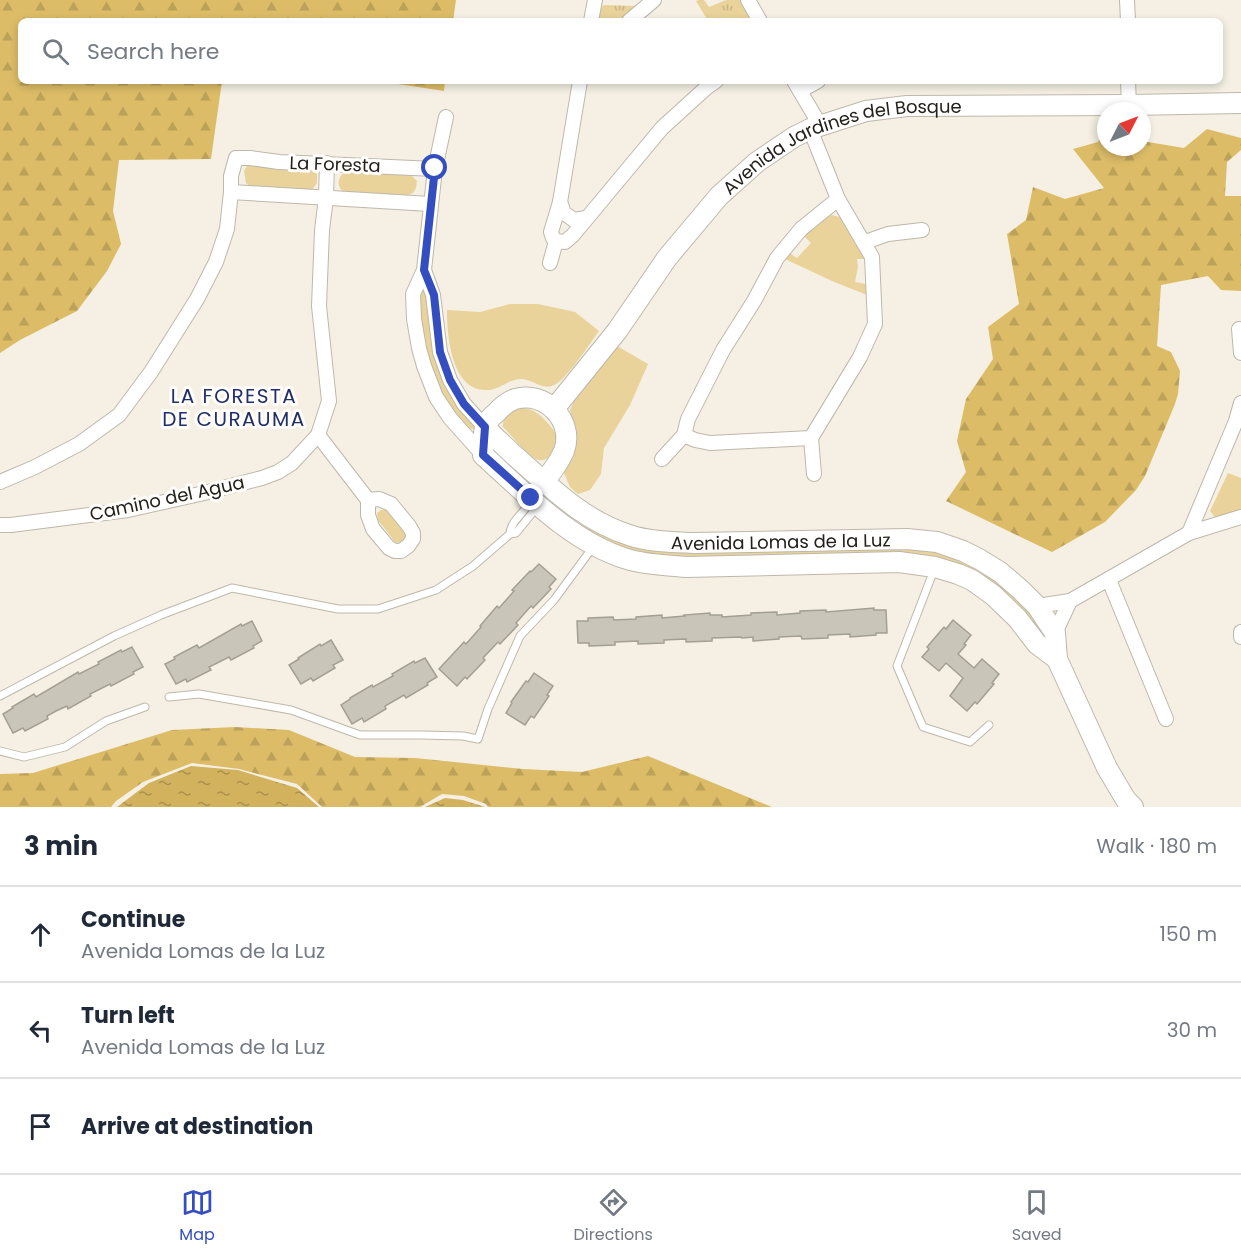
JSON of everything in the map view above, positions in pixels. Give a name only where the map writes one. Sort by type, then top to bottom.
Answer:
[{"type":"street","points":[[592,18],[595,0]]},
{"type":"street","points":[[633,18],[654,0]]},
{"type":"street","points":[[748,0],[758,18]]},
{"type":"street","points":[[1127,0],[1128,18]]},
{"type":"street","points":[[580,84],[560,202],[552,232],[556,241],[565,242],[573,235],[662,128],[712,84]]},
{"type":"street","points":[[1128,84],[1129,102]]},
{"type":"street","points":[[797,86],[815,127],[838,199],[872,257],[875,324],[860,357],[811,438],[814,474]]},
{"type":"street","name":"Avenida Jardines del Bosque","points":[[1151,105],[1241,103]]},
{"type":"street","name":"Avenida Jardines del Bosque","points":[[554,409],[617,331],[667,258],[719,196],[757,162],[794,137],[815,127],[867,111],[907,106],[1097,105]]},
{"type":"street","name":"Avenida Lomas de la Luz","points":[[446,117],[435,168],[424,270],[413,294],[414,319],[424,366],[436,397],[450,418],[483,455],[536,502],[584,540],[607,552],[630,560],[687,567],[899,562],[935,567],[972,580],[993,595],[1017,618],[1037,644],[1057,659]]},
{"type":"street","name":"La Foresta","points":[[430,204],[231,192],[231,177],[236,158],[279,162],[435,168]]},
{"type":"street","name":"Camino del Agua","points":[[0,525],[128,510],[262,478],[292,463],[318,435],[328,401],[319,306],[327,163]]},
{"type":"street","points":[[0,482],[79,444],[119,415],[152,372],[197,299],[216,262],[227,230],[231,192]]},
{"type":"street","points":[[662,459],[684,435],[688,419],[723,350],[754,301],[777,258],[801,229],[838,199]]},
{"type":"street","points":[[560,202],[564,213],[574,220],[586,218]]},
{"type":"street","points":[[865,242],[888,234],[922,230]]},
{"type":"street","points":[[550,263],[556,241]]},
{"type":"street","name":"Avenida Lomas de la Luz","points":[[424,270],[434,295],[440,352],[450,380],[464,404],[501,443],[544,481],[578,510],[604,526],[632,536],[694,543],[907,539],[937,542],[963,551],[989,565],[1037,606],[1055,633],[1057,659],[1107,768],[1126,800],[1133,807]]},
{"type":"street","points":[[1239,329],[1241,353]]},
{"type":"street","points":[[483,455],[485,427],[493,415],[515,399],[528,398],[541,401],[554,409],[562,420],[567,434],[565,449],[557,465],[544,481]]},
{"type":"street","points":[[1189,533],[1236,421],[1241,403]]},
{"type":"street","points":[[318,435],[368,500]]},
{"type":"street","points":[[684,435],[710,443],[811,438]]},
{"type":"street","points":[[1037,606],[1070,601],[1189,533],[1241,517]]},
{"type":"street","points":[[1109,580],[1166,719]]},
{"type":"street","points":[[1055,633],[1070,601]]},
{"type":"street","points":[[1241,632],[1241,637]]},
{"type":"lane","points":[[510,534],[510,528],[528,506],[536,502]]},
{"type":"lane","points":[[0,696],[114,636],[232,588],[338,609],[378,609],[436,590],[473,566],[510,534],[516,533],[533,512],[536,502]]},
{"type":"lane","points":[[169,696],[200,694],[291,710],[360,735],[463,736],[478,739],[488,708],[520,636],[554,600],[595,545]]},
{"type":"lane","points":[[935,567],[897,666],[923,727],[970,742],[989,725]]},
{"type":"lane","points":[[0,751],[24,757],[65,747],[106,721],[145,707]]},
{"type":"green space","points":[[0,0],[456,0],[453,18],[18,18],[18,84],[222,84],[211,159],[119,160],[113,211],[121,244],[107,271],[77,311],[20,340],[0,353]]},
{"type":"green space","points":[[704,0],[709,7],[726,0],[742,0],[752,18],[706,18],[696,1]]},
{"type":"green space","points":[[604,5],[636,6],[637,8],[625,18],[598,18],[600,8]]},
{"type":"green space","points":[[398,84],[445,84],[444,91]]},
{"type":"green space","points":[[1207,129],[1241,138],[1241,150],[1227,162],[1225,196],[1241,196],[1241,291],[1221,290],[1208,276],[1161,285],[1157,346],[1171,352],[1180,371],[1175,404],[1145,476],[1136,490],[1105,522],[1052,552],[946,501],[966,472],[957,441],[966,399],[993,359],[988,327],[1019,304],[1007,234],[1026,220],[1033,187],[1065,199],[1104,188],[1073,149],[1097,142],[1097,156],[1151,156],[1151,142],[1184,148]]},
{"type":"green space","points":[[253,164],[269,168],[311,169],[317,174],[317,183],[312,190],[253,189],[246,183],[244,171],[247,166]]},
{"type":"green space","points":[[348,169],[409,173],[417,181],[416,188],[408,195],[344,193],[339,187],[339,181]]},
{"type":"green space","points":[[832,215],[843,218],[866,259],[857,259],[855,282],[866,284],[867,295],[785,259],[788,252],[797,258],[811,243],[802,234]]},
{"type":"green space","points":[[425,288],[428,296],[430,324],[479,429],[465,427],[442,396],[429,361],[421,326],[420,295]]},
{"type":"green space","points":[[510,304],[538,304],[575,312],[599,331],[569,372],[553,385],[548,387],[520,379],[490,390],[474,387],[465,381],[453,359],[448,333],[447,310],[480,312]]},
{"type":"green space","points":[[617,346],[648,364],[630,405],[604,448],[601,474],[590,490],[578,494],[570,487],[563,471],[573,423],[570,410],[574,401]]},
{"type":"green space","points":[[516,408],[525,408],[535,412],[554,431],[556,446],[547,459],[537,460],[532,457],[503,427],[505,418]]},
{"type":"green space","points":[[1228,473],[1241,478],[1241,513],[1217,520],[1210,511]]},
{"type":"green space","points":[[558,503],[609,534],[933,548],[974,563],[1021,600],[1040,625],[1036,630],[971,571],[670,561],[604,544]]},
{"type":"green space","points":[[381,510],[389,510],[405,533],[406,539],[401,543],[395,542],[378,520],[377,513]]},
{"type":"green space","points":[[235,727],[289,730],[355,757],[415,758],[523,769],[582,772],[648,756],[772,807],[488,807],[486,804],[464,796],[442,794],[420,807],[322,807],[297,784],[239,769],[192,763],[143,782],[111,807],[0,807],[0,774],[33,773],[172,730]]},
{"type":"water","points":[[191,766],[238,770],[297,788],[319,807],[117,807],[149,783]]},
{"type":"water","points":[[445,798],[463,800],[485,807],[425,807]]},
{"type":"building","points":[[539,564],[556,579],[549,587],[551,589],[533,608],[531,606],[516,623],[518,625],[500,644],[498,642],[467,679],[465,677],[457,686],[439,669],[464,642],[466,644],[497,606],[499,608],[514,591],[512,590]]},
{"type":"building","points":[[874,608],[874,610],[886,610],[887,633],[850,637],[850,634],[828,635],[828,638],[802,639],[801,636],[779,637],[779,639],[753,641],[753,637],[741,637],[712,638],[712,641],[664,640],[664,643],[615,642],[615,645],[589,646],[589,643],[578,643],[577,621],[588,621],[588,618],[613,617],[614,620],[710,613],[710,615],[722,615],[722,617],[751,615],[751,613],[777,612],[777,615],[800,613],[800,611],[826,610],[826,612]]},
{"type":"building","points":[[953,620],[971,635],[958,654],[974,668],[982,659],[999,674],[992,683],[994,684],[977,704],[975,702],[967,711],[950,696],[963,678],[946,663],[939,671],[922,657],[929,649],[927,647]]},
{"type":"building","points":[[252,621],[262,641],[253,646],[254,648],[231,660],[229,657],[209,667],[211,670],[187,682],[186,679],[176,684],[165,664],[197,645],[199,648],[241,624],[242,626]]},
{"type":"building","points":[[331,640],[343,660],[333,665],[335,668],[313,681],[311,678],[301,684],[289,665],[320,644],[321,646]]},
{"type":"building","points":[[132,647],[143,667],[133,672],[134,674],[90,694],[91,696],[68,709],[67,706],[56,711],[47,716],[48,719],[25,731],[23,728],[13,733],[3,714],[12,707],[34,694],[36,697],[121,650],[122,652]]},
{"type":"building","points":[[425,658],[437,677],[406,698],[404,695],[385,706],[386,709],[364,722],[362,718],[352,724],[341,705],[372,685],[373,687],[393,676],[392,674],[414,661],[415,663]]},
{"type":"building","points":[[534,673],[553,686],[534,718],[531,716],[525,725],[506,713],[511,702]]},
{"type":"district","name":"LA FORESTA DE CURAUMA","points":[[234,408]]},
{"type":"route","points":[[435,168],[424,270],[434,295],[440,352],[450,380],[464,404],[485,427],[483,455],[531,498]]}]
